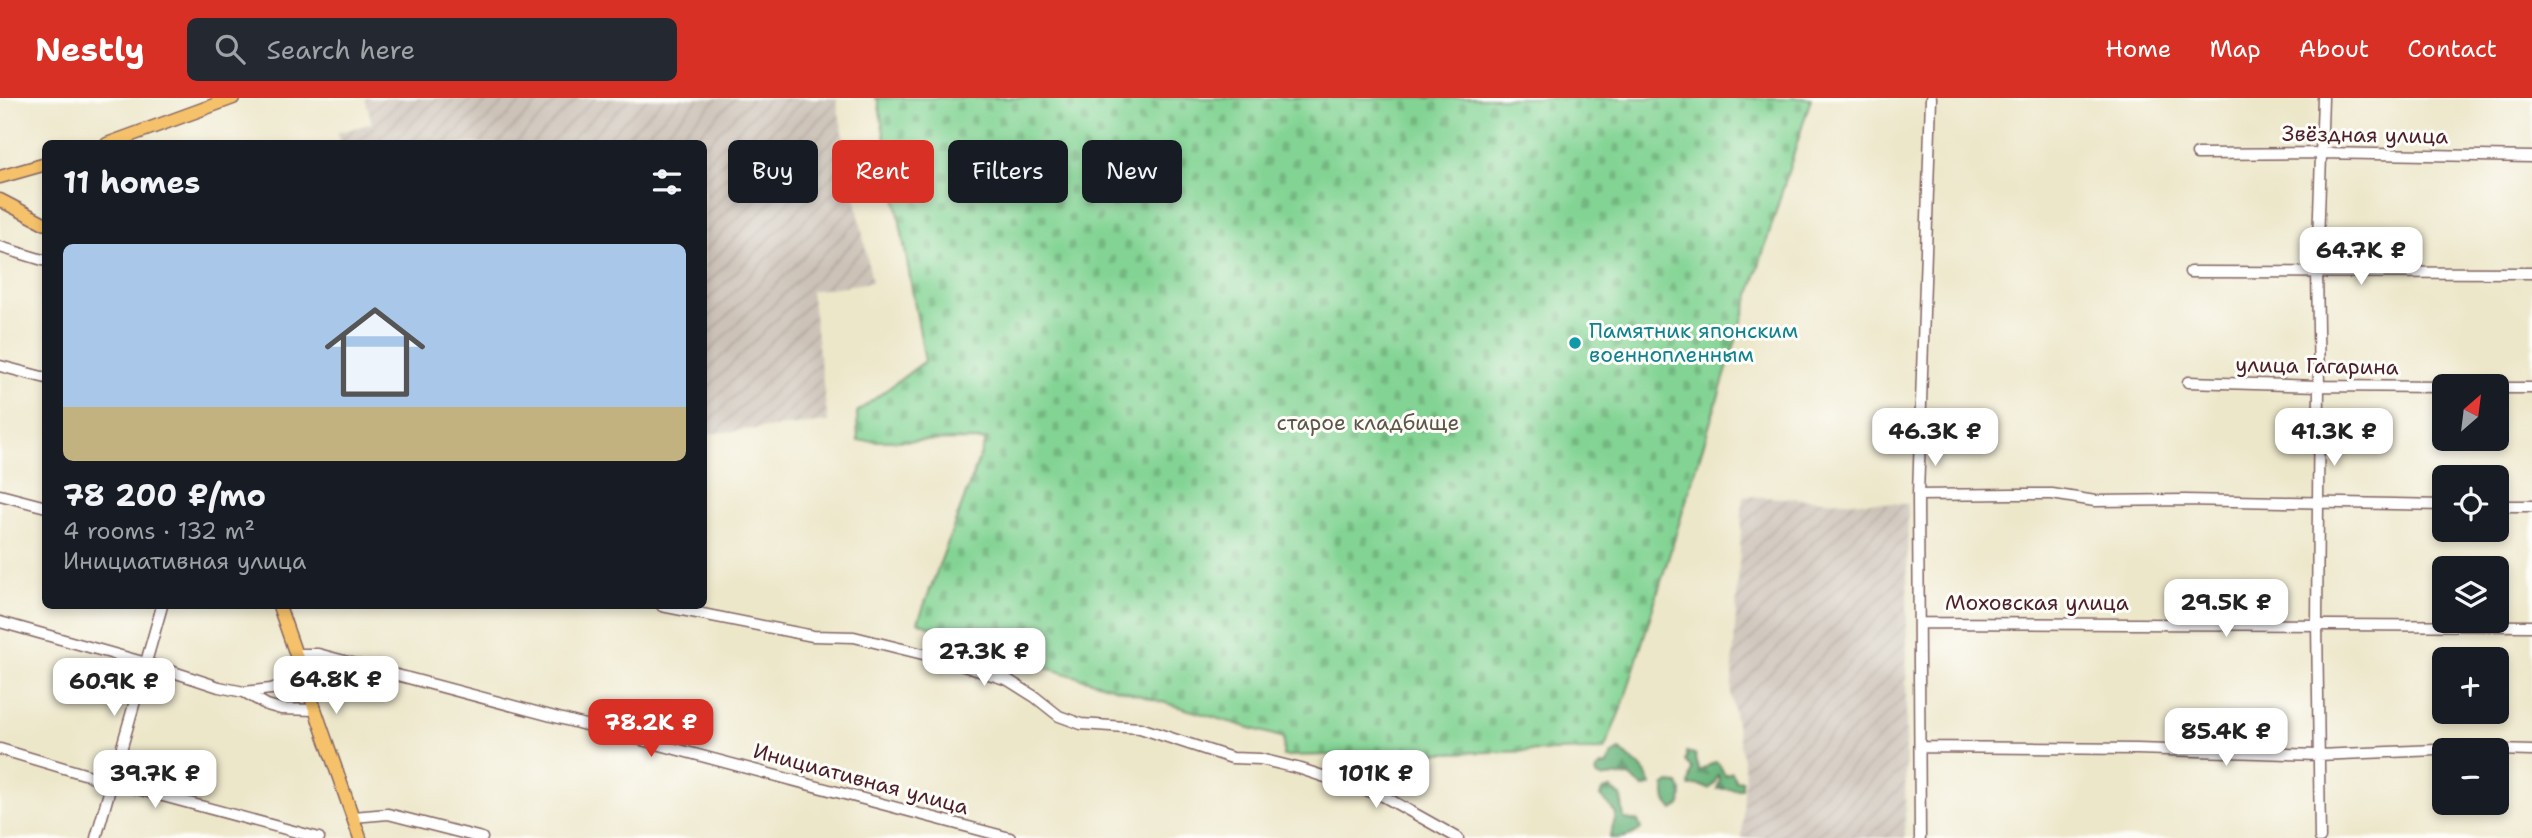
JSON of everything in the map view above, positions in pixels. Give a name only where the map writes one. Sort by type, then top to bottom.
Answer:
[{"type":"main road","points":[[125,140],[233,98]]},
{"type":"main road","points":[[0,177],[42,165]]},
{"type":"main road","points":[[0,200],[42,222]]},
{"type":"main road","points":[[280,609],[360,838]]},
{"type":"street","points":[[1920,838],[1918,495],[1931,98]]},
{"type":"street","points":[[2320,838],[2317,271],[2323,98]]},
{"type":"street","name":"Звёздная улица","points":[[2197,154],[2321,153],[2532,157]]},
{"type":"street","points":[[0,247],[42,260]]},
{"type":"street","points":[[2190,272],[2532,273]]},
{"type":"street","points":[[0,366],[42,377]]},
{"type":"street","name":"улица Гагарина","points":[[2188,382],[2432,387]]},
{"type":"street","points":[[2510,388],[2532,388]]},
{"type":"street","points":[[1918,495],[2039,494],[2095,501],[2432,505]]},
{"type":"street","points":[[0,495],[42,506]]},
{"type":"street","points":[[2509,506],[2532,506]]},
{"type":"street","points":[[96,838],[161,609]]},
{"type":"street","points":[[677,609],[813,636],[854,637],[981,671],[1008,680],[1059,716],[1081,724],[1140,729],[1233,758],[1260,759],[1301,769],[1383,796],[1458,838]]},
{"type":"street","points":[[0,622],[244,692],[271,689],[304,678]]},
{"type":"street","name":"Моховская улица","points":[[1919,623],[2532,626]]},
{"type":"street","name":"Инициативная улица","points":[[296,654],[318,654],[1010,838]]},
{"type":"street","points":[[244,692],[267,705],[281,709],[316,710]]},
{"type":"street","points":[[1920,747],[2137,749],[2318,755],[2460,748],[2532,751]]},
{"type":"street","points":[[0,749],[319,838]]},
{"type":"street","points":[[353,817],[388,814],[482,838]]},
{"type":"shaded area","points":[[365,98],[836,98],[844,140],[832,140],[832,203],[857,203],[872,282],[811,291],[828,422],[707,434],[707,140],[339,140],[337,133],[372,123]]},
{"type":"shaded area","points":[[1743,496],[1908,504],[1905,838],[1742,838],[1745,771],[1731,697]]},
{"type":"green space","name":"старое кладбище","points":[[875,98],[1811,98],[1624,701],[1604,750],[1283,756],[1284,738],[1030,663],[918,622],[986,440],[858,441],[857,412],[925,361],[897,203],[934,203],[934,140],[885,140],[878,100]]},
{"type":"green space","points":[[1620,750],[1642,769],[1651,785],[1644,788],[1629,776],[1597,776],[1596,770],[1602,765],[1606,766],[1613,754]]},
{"type":"green space","points":[[1686,752],[1695,754],[1699,771],[1715,762],[1725,775],[1732,772],[1736,781],[1742,780],[1742,789],[1717,789],[1720,780],[1718,775],[1709,789],[1699,785],[1689,786],[1692,769],[1686,761]]},
{"type":"green space","points":[[1669,783],[1678,784],[1682,791],[1681,805],[1673,810],[1666,801],[1664,787]]},
{"type":"green space","points":[[1610,788],[1621,796],[1624,819],[1638,821],[1641,829],[1634,834],[1610,838],[1616,813],[1600,796],[1603,790]]},
{"type":"place","name":"Памятник японским военнопленным","points":[[1575,343]]}]
